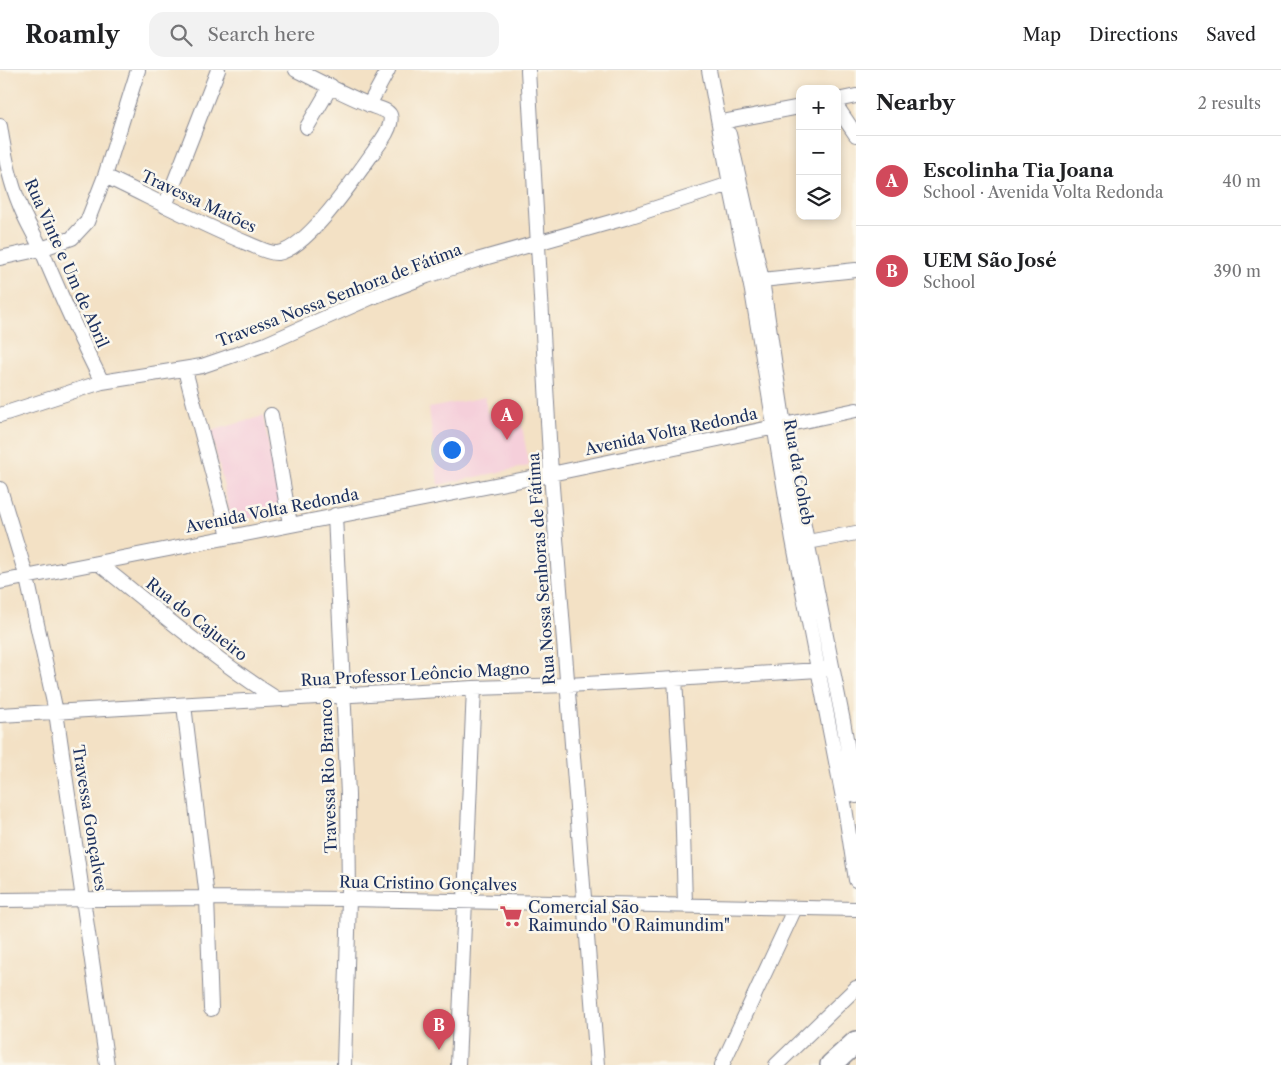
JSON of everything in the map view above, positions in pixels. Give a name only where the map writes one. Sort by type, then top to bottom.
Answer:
[{"type":"highway","points":[[831,1065],[856,1042]]},
{"type":"highway","points":[[852,1065],[856,1061]]},
{"type":"street","points":[[0,258],[72,238],[87,222],[105,176],[138,70]]},
{"type":"street","points":[[165,206],[218,70]]},
{"type":"street","points":[[296,70],[368,105],[388,70]]},
{"type":"street","name":"Rua Nossa Senhoras de Fátima","points":[[528,70],[551,474],[596,1065]]},
{"type":"street","name":"Rua da Coheb","points":[[709,70],[780,431],[808,542],[825,668],[824,704],[845,808],[856,880]]},
{"type":"street","name":"Rua da Coheb","points":[[718,70],[762,280],[793,540],[855,788]]},
{"type":"street","points":[[306,127],[331,86]]},
{"type":"street","points":[[841,99],[856,96]]},
{"type":"street","name":"Travessa Matões","points":[[105,176],[216,231],[268,252],[279,253],[302,240],[324,216],[387,132],[390,119],[389,113],[368,105]]},
{"type":"street","points":[[727,120],[796,108]]},
{"type":"street","points":[[841,113],[856,136]]},
{"type":"street","name":"Rua Vinte e Um de Abril","points":[[0,126],[4,155],[13,189],[41,248],[70,317],[102,382]]},
{"type":"street","name":"Travessa Nossa Senhora de Fátima","points":[[0,415],[102,382],[185,370],[235,356],[426,276],[625,218],[730,184]]},
{"type":"street","points":[[762,280],[856,270]]},
{"type":"street","points":[[185,370],[229,536]]},
{"type":"street","name":"Avenida Volta Redonda","points":[[780,431],[856,410]]},
{"type":"street","points":[[271,415],[290,524]]},
{"type":"street","name":"Avenida Volta Redonda","points":[[0,582],[98,564],[335,515],[780,431],[856,419]]},
{"type":"street","name":"Travessa Gonçalves","points":[[0,489],[27,578],[56,712],[108,1065]]},
{"type":"street","name":"Travessa Rio Branco","points":[[335,515],[344,696],[349,899],[344,1065]]},
{"type":"street","points":[[808,542],[856,533]]},
{"type":"street","name":"Rua do Cajueiro","points":[[98,564],[196,642],[278,699]]},
{"type":"street","name":"Rua Professor Leôncio Magno","points":[[0,715],[474,688],[675,680],[825,668]]},
{"type":"street","points":[[675,680],[682,796],[685,905]]},
{"type":"street","points":[[458,1065],[474,688]]},
{"type":"street","points":[[184,705],[207,898],[211,1009]]},
{"type":"street","name":"Rua Cristino Gonçalves","points":[[0,900],[349,899],[856,909]]},
{"type":"street","points":[[722,1065],[795,908]]},
{"type":"street","points":[[776,1065],[856,988]]},
{"type":"shaded area","points":[[485,397],[487,413],[519,408],[529,466],[438,485],[429,408]]},
{"type":"shaded area","points":[[263,416],[282,511],[232,522],[211,431]]},
{"type":"place","name":"Escolinha Tia Joana","points":[[507,440]]},
{"type":"place","name":"Comercial São Raimundo \"O Raimundim\"","points":[[511,916]]},
{"type":"place","name":"UEM São José","points":[[439,1050]]}]
